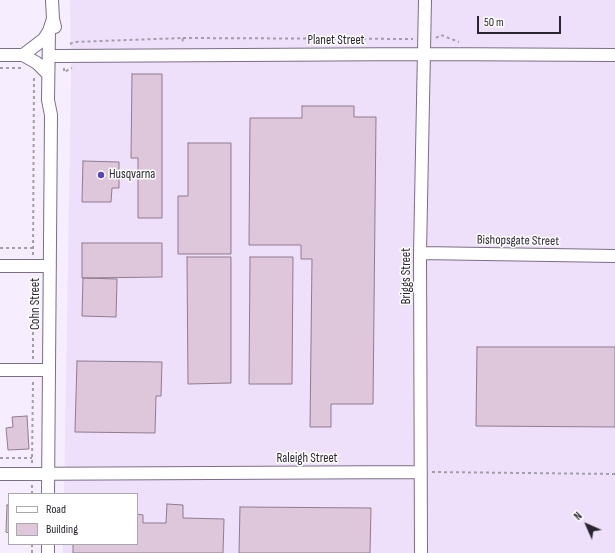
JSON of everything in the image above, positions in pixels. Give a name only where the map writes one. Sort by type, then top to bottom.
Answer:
[{"type":"street","name":"Cohn Street","points":[[51,115],[55,104],[56,56],[56,30],[53,19],[52,0]]},
{"type":"street","name":"Briggs Street","points":[[421,553],[420,253],[425,0]]},
{"type":"street","name":"Cohn Street","points":[[48,493],[51,115],[48,100],[48,74],[49,31],[53,19]]},
{"type":"street","points":[[23,55],[44,40],[49,31]]},
{"type":"street","name":"Planet Street","points":[[56,56],[425,54],[615,55]]},
{"type":"street","points":[[0,55],[23,55],[37,64],[48,74]]},
{"type":"street","name":"Bishopsgate Street","points":[[420,253],[615,256]]},
{"type":"street","points":[[0,266],[50,266]]},
{"type":"street","points":[[0,370],[49,370]]},
{"type":"street","name":"Raleigh Street","points":[[0,474],[421,472]]},
{"type":"path","points":[[183,38],[434,39],[441,35],[463,43]]},
{"type":"path","points":[[0,68],[23,68]]},
{"type":"path","points":[[0,248],[33,248]]},
{"type":"path","points":[[0,458],[32,458]]},
{"type":"path","points":[[421,472],[615,474]]},
{"type":"shaded area","points":[[70,0],[615,0],[615,553],[63,553],[63,545],[138,545],[138,493],[64,493],[71,80]]},
{"type":"building","points":[[132,74],[162,74],[162,218],[138,218],[138,158],[131,158]]},
{"type":"building","points":[[302,106],[354,106],[354,117],[376,117],[373,404],[331,404],[331,427],[310,427],[312,259],[301,259],[301,245],[249,245],[250,118],[302,118]]},
{"type":"building","points":[[188,143],[231,143],[231,254],[178,254],[178,196],[188,196]]},
{"type":"building","name":"Husqvarna","points":[[83,161],[119,162],[119,188],[112,188],[111,202],[82,202]]},
{"type":"building","points":[[82,243],[162,243],[162,277],[82,278]]},
{"type":"building","points":[[187,257],[231,257],[231,383],[188,384]]},
{"type":"building","points":[[250,257],[293,257],[292,384],[249,384]]},
{"type":"building","points":[[83,278],[117,279],[116,317],[82,316]]},
{"type":"building","points":[[477,347],[615,347],[615,427],[476,426]]},
{"type":"building","points":[[77,361],[162,362],[161,396],[156,396],[155,433],[75,432]]},
{"type":"building","points":[[27,416],[29,449],[8,450],[6,428],[13,427],[12,417]]},
{"type":"building","points":[[167,504],[183,505],[183,518],[224,519],[223,553],[73,553],[73,545],[138,545],[138,514],[143,515],[143,523],[166,523]]},
{"type":"building","points":[[7,505],[8,505],[8,533],[6,532]]},
{"type":"building","points":[[240,507],[371,508],[370,553],[239,553]]},
{"type":"place","name":"Husqvarna","points":[[101,175]]}]
